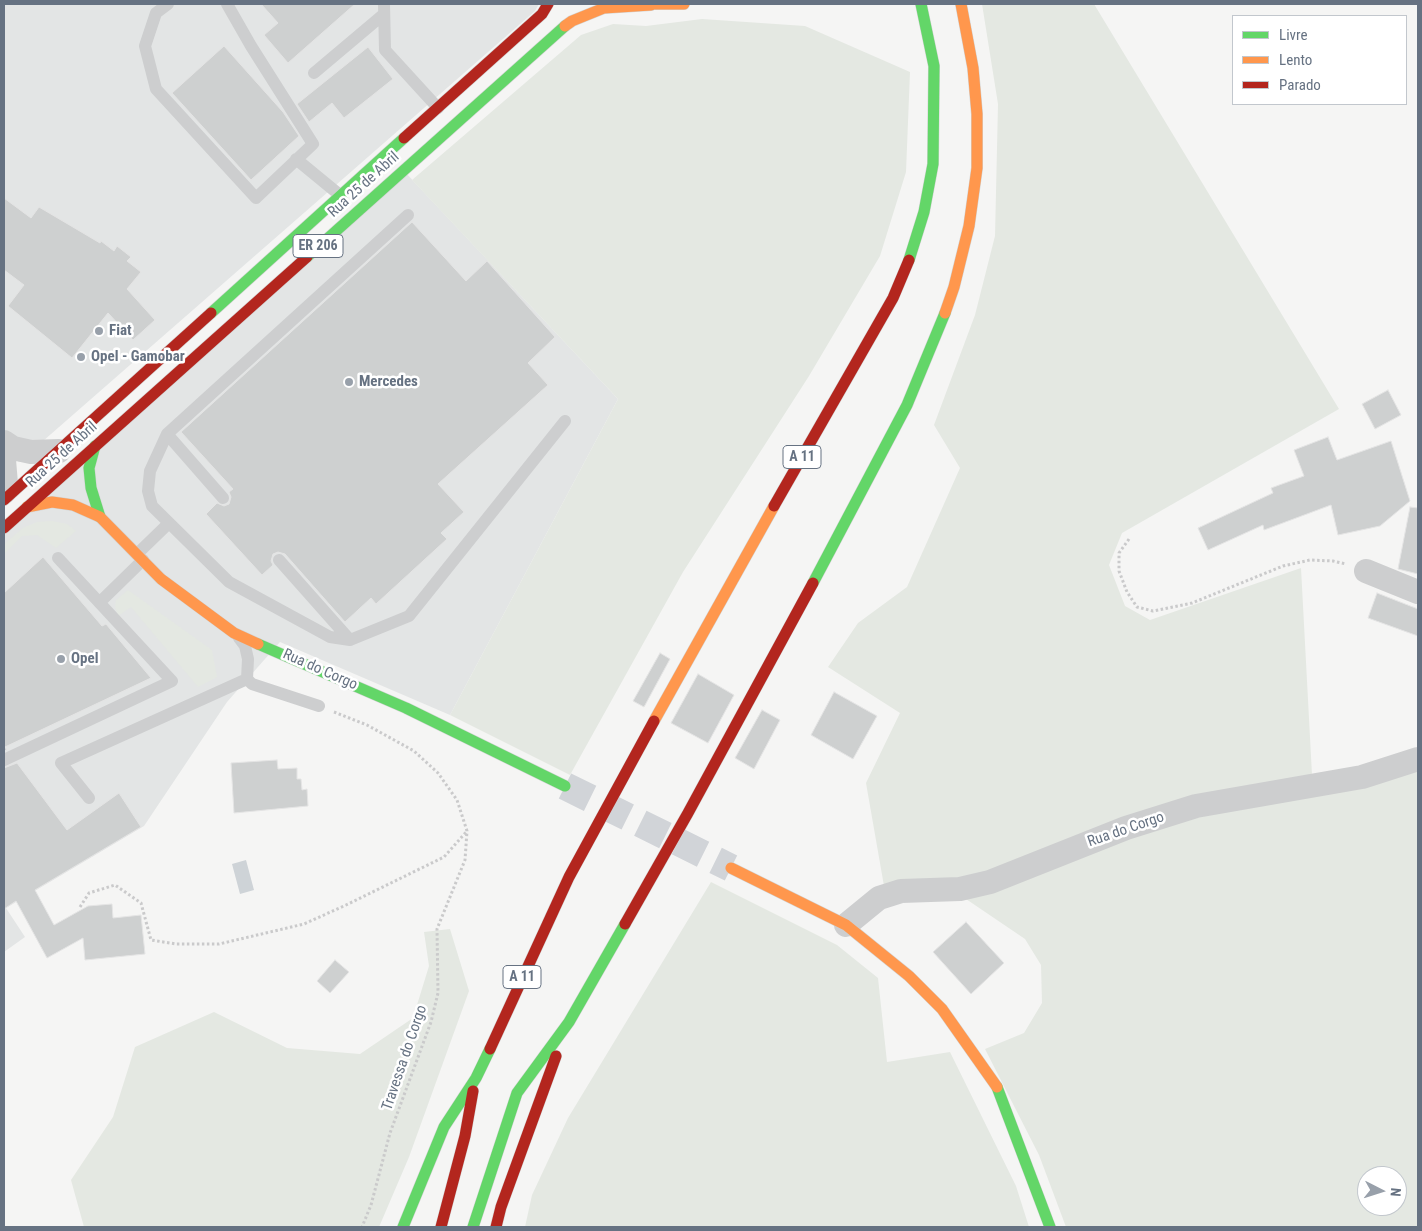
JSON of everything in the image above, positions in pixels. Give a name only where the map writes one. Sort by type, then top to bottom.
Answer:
[{"type":"main road","name":"Rua 25 de Abril","points":[[4,500],[542,14],[548,4]]},
{"type":"main road","name":"Rua 25 de Abril","points":[[4,528],[572,21],[604,8],[650,4]]},
{"type":"main road","name":"ER 206","points":[[650,4],[684,4]]},
{"type":"main road","name":"A 11","points":[[403,1227],[444,1127],[476,1078],[573,868],[738,568],[875,332],[893,298],[910,258],[924,212],[933,164],[934,66],[920,4]]},
{"type":"main road","points":[[473,1227],[494,1158],[517,1093],[569,1022],[684,821],[849,518],[907,405],[934,342],[954,287],[969,226],[977,168],[977,114],[973,68],[961,4]]},
{"type":"main road","name":"Rua do Corgo","points":[[95,446],[89,468],[91,488],[100,517]]},
{"type":"main road","name":"Rua do Corgo","points":[[27,506],[52,502],[73,505],[100,517],[176,591],[234,633],[406,708],[565,786]]},
{"type":"main road","points":[[730,868],[846,924],[909,976],[942,1009],[995,1082],[1050,1227]]},
{"type":"main road","points":[[496,1227],[501,1207],[569,1022]]},
{"type":"main road","name":"A 11","points":[[441,1227],[465,1136],[476,1078]]},
{"type":"street","points":[[4,442],[14,448],[32,452],[59,450]]},
{"type":"street","points":[[4,460],[6,484],[4,492]]},
{"type":"street","points":[[1366,571],[1418,592]]},
{"type":"street","name":"Rua do Corgo","points":[[846,924],[879,898],[901,891],[960,889],[990,882],[1126,828],[1196,806],[1362,776],[1418,759]]},
{"type":"lane","points":[[168,4],[156,13],[146,46],[156,89],[256,198],[313,144],[251,46],[228,4]]},
{"type":"lane","points":[[384,9],[385,50],[438,108]]},
{"type":"lane","points":[[314,73],[384,9]]},
{"type":"lane","points":[[296,159],[341,196]]},
{"type":"lane","points":[[408,215],[167,434],[150,471],[148,491],[152,506],[229,582],[330,636],[350,640],[409,616],[565,421]]},
{"type":"lane","points":[[167,434],[222,498]]},
{"type":"lane","points":[[100,602],[169,523]]},
{"type":"lane","points":[[4,760],[172,681],[58,558]]},
{"type":"lane","points":[[279,560],[350,640]]},
{"type":"lane","points":[[234,633],[245,646],[248,659],[247,679],[252,684],[319,706]]},
{"type":"lane","points":[[89,798],[62,763],[247,679]]},
{"type":"path","points":[[1129,540],[1119,553],[1118,571],[1127,592],[1137,607],[1153,611],[1192,603],[1283,566],[1310,560],[1333,561],[1366,571]]},
{"type":"path","name":"Travessa do Corgo","points":[[319,706],[367,725],[414,751],[438,773],[457,800],[467,831],[465,860],[437,929],[438,993],[431,1022],[390,1133],[371,1204],[362,1227]]},
{"type":"path","points":[[80,907],[89,892],[115,885],[140,903],[151,940],[176,944],[220,944],[304,924],[346,905],[444,857],[467,831]]},
{"type":"shaded area","points":[[4,4],[539,4],[535,11],[19,462],[4,451]]},
{"type":"shaded area","points":[[982,4],[1094,4],[1339,409],[1122,533],[1109,565],[1125,606],[1150,620],[1301,568],[1312,775],[963,881],[884,886],[866,783],[900,713],[828,667],[858,623],[907,587],[960,468],[934,425],[975,315],[995,236],[998,104]]},
{"type":"shaded area","points":[[702,19],[805,26],[910,72],[906,172],[880,256],[809,376],[683,572],[570,775],[450,715],[618,399],[412,180],[581,35],[613,24],[646,26]]},
{"type":"shaded area","points":[[405,172],[618,399],[450,715],[280,642],[227,702],[144,826],[6,908],[25,937],[4,952],[4,527]]},
{"type":"shaded area","points":[[52,521],[67,524],[76,531],[56,548],[37,535],[22,536],[4,554],[4,544],[23,528],[37,522]]},
{"type":"shaded area","points":[[128,590],[212,650],[217,677],[198,687],[131,607],[118,616],[115,607],[116,600]]},
{"type":"shaded area","points":[[1418,770],[1418,1227],[1066,1227],[1039,1155],[985,1049],[1024,1033],[1042,1003],[1041,965],[1025,939],[966,899],[1146,830],[1250,805]]},
{"type":"shaded area","points":[[246,860],[254,890],[240,894],[232,864]]},
{"type":"shaded area","points":[[711,882],[837,945],[878,978],[887,1062],[950,1052],[1016,1186],[1029,1227],[525,1227],[532,1195],[568,1118]]},
{"type":"shaded area","points":[[450,929],[469,991],[409,1157],[379,1227],[84,1227],[71,1180],[113,1117],[135,1047],[214,1012],[287,1048],[360,1054],[413,1018],[429,966],[424,932]]},
{"type":"building","points":[[261,4],[355,4],[288,63],[264,35],[278,23]]},
{"type":"building","points":[[224,46],[283,112],[299,136],[251,180],[172,93]]},
{"type":"building","points":[[368,47],[393,79],[344,118],[332,103],[309,122],[297,104]]},
{"type":"building","points":[[4,198],[31,218],[39,207],[100,243],[101,241],[114,251],[117,246],[131,257],[127,261],[141,272],[127,289],[155,320],[133,340],[108,313],[72,358],[8,306],[24,285],[4,270]]},
{"type":"building","points":[[412,222],[466,281],[487,261],[555,337],[528,363],[548,385],[438,484],[464,512],[441,533],[447,539],[376,604],[371,598],[345,622],[285,554],[278,552],[273,554],[271,561],[273,565],[262,575],[206,514],[217,503],[224,506],[229,504],[231,497],[229,492],[233,489],[181,432]]},
{"type":"building","points":[[1388,390],[1401,415],[1375,429],[1362,404]]},
{"type":"building","points":[[1328,437],[1337,460],[1391,441],[1410,501],[1380,526],[1338,535],[1331,505],[1264,530],[1263,525],[1208,550],[1198,528],[1273,493],[1271,488],[1304,476],[1294,450]]},
{"type":"building","points":[[1410,507],[1418,508],[1418,574],[1398,569]]},
{"type":"building","points":[[43,557],[102,626],[106,624],[151,678],[5,747],[7,750],[4,751],[4,593]]},
{"type":"building","points":[[1377,593],[1418,609],[1418,636],[1368,618]]},
{"type":"building","points":[[660,653],[670,659],[644,707],[633,701]]},
{"type":"building","points":[[698,674],[734,695],[708,743],[671,723]]},
{"type":"building","points":[[834,692],[877,716],[853,759],[811,735]]},
{"type":"building","points":[[762,710],[780,720],[754,769],[735,758]]},
{"type":"building","points":[[277,760],[278,769],[297,768],[297,779],[301,779],[302,790],[307,789],[308,806],[234,813],[231,763]]},
{"type":"building","points":[[17,763],[67,830],[119,793],[141,827],[35,890],[54,925],[88,906],[112,904],[113,918],[141,915],[145,954],[85,960],[83,938],[47,958],[16,901],[4,909],[4,768]]},
{"type":"building","points":[[966,922],[1004,963],[971,994],[933,952]]},
{"type":"building","points":[[335,960],[349,972],[330,993],[317,981]]},
{"type":"tunnel","points":[[565,786],[731,868]]},
{"type":"traffic: fast","points":[[909,260],[924,212],[933,164],[934,66],[921,4]]},
{"type":"traffic: fast","points":[[307,257],[565,26]]},
{"type":"traffic: fast","points":[[211,313],[404,138]]},
{"type":"traffic: fast","points":[[813,583],[907,405],[945,313]]},
{"type":"traffic: fast","points":[[95,446],[89,468],[91,488],[100,517]]},
{"type":"traffic: fast","points":[[258,644],[406,708],[565,786]]},
{"type":"traffic: fast","points":[[473,1227],[517,1093],[569,1022],[625,924]]},
{"type":"traffic: fast","points":[[403,1227],[444,1127],[476,1078],[490,1049]]},
{"type":"traffic: fast","points":[[997,1087],[1050,1227]]},
{"type":"traffic: slow","points":[[649,4],[684,4]]},
{"type":"traffic: slow","points":[[945,313],[954,287],[969,226],[977,168],[977,114],[973,68],[961,4]]},
{"type":"traffic: slow","points":[[565,26],[572,21],[604,8],[651,5]]},
{"type":"traffic: slow","points":[[27,507],[52,502],[73,505],[100,517],[161,579],[234,633],[258,644]]},
{"type":"traffic: slow","points":[[654,721],[774,506]]},
{"type":"traffic: slow","points":[[731,868],[846,925],[909,976],[942,1009],[997,1087]]},
{"type":"traffic: jam","points":[[404,138],[542,14],[548,4]]},
{"type":"traffic: jam","points":[[4,528],[307,257]]},
{"type":"traffic: jam","points":[[774,506],[893,298],[909,260]]},
{"type":"traffic: jam","points":[[4,500],[211,313]]},
{"type":"traffic: jam","points":[[625,924],[688,813],[813,583]]},
{"type":"traffic: jam","points":[[490,1049],[569,877],[654,721]]},
{"type":"traffic: jam","points":[[496,1227],[501,1207],[556,1056]]},
{"type":"traffic: jam","points":[[441,1227],[465,1136],[473,1091]]},
{"type":"place","name":"Fiat","points":[[99,331]]},
{"type":"place","name":"Opel - Gamobar","points":[[81,357]]},
{"type":"place","name":"Mercedes","points":[[349,382]]},
{"type":"place","name":"Opel","points":[[61,659]]}]
